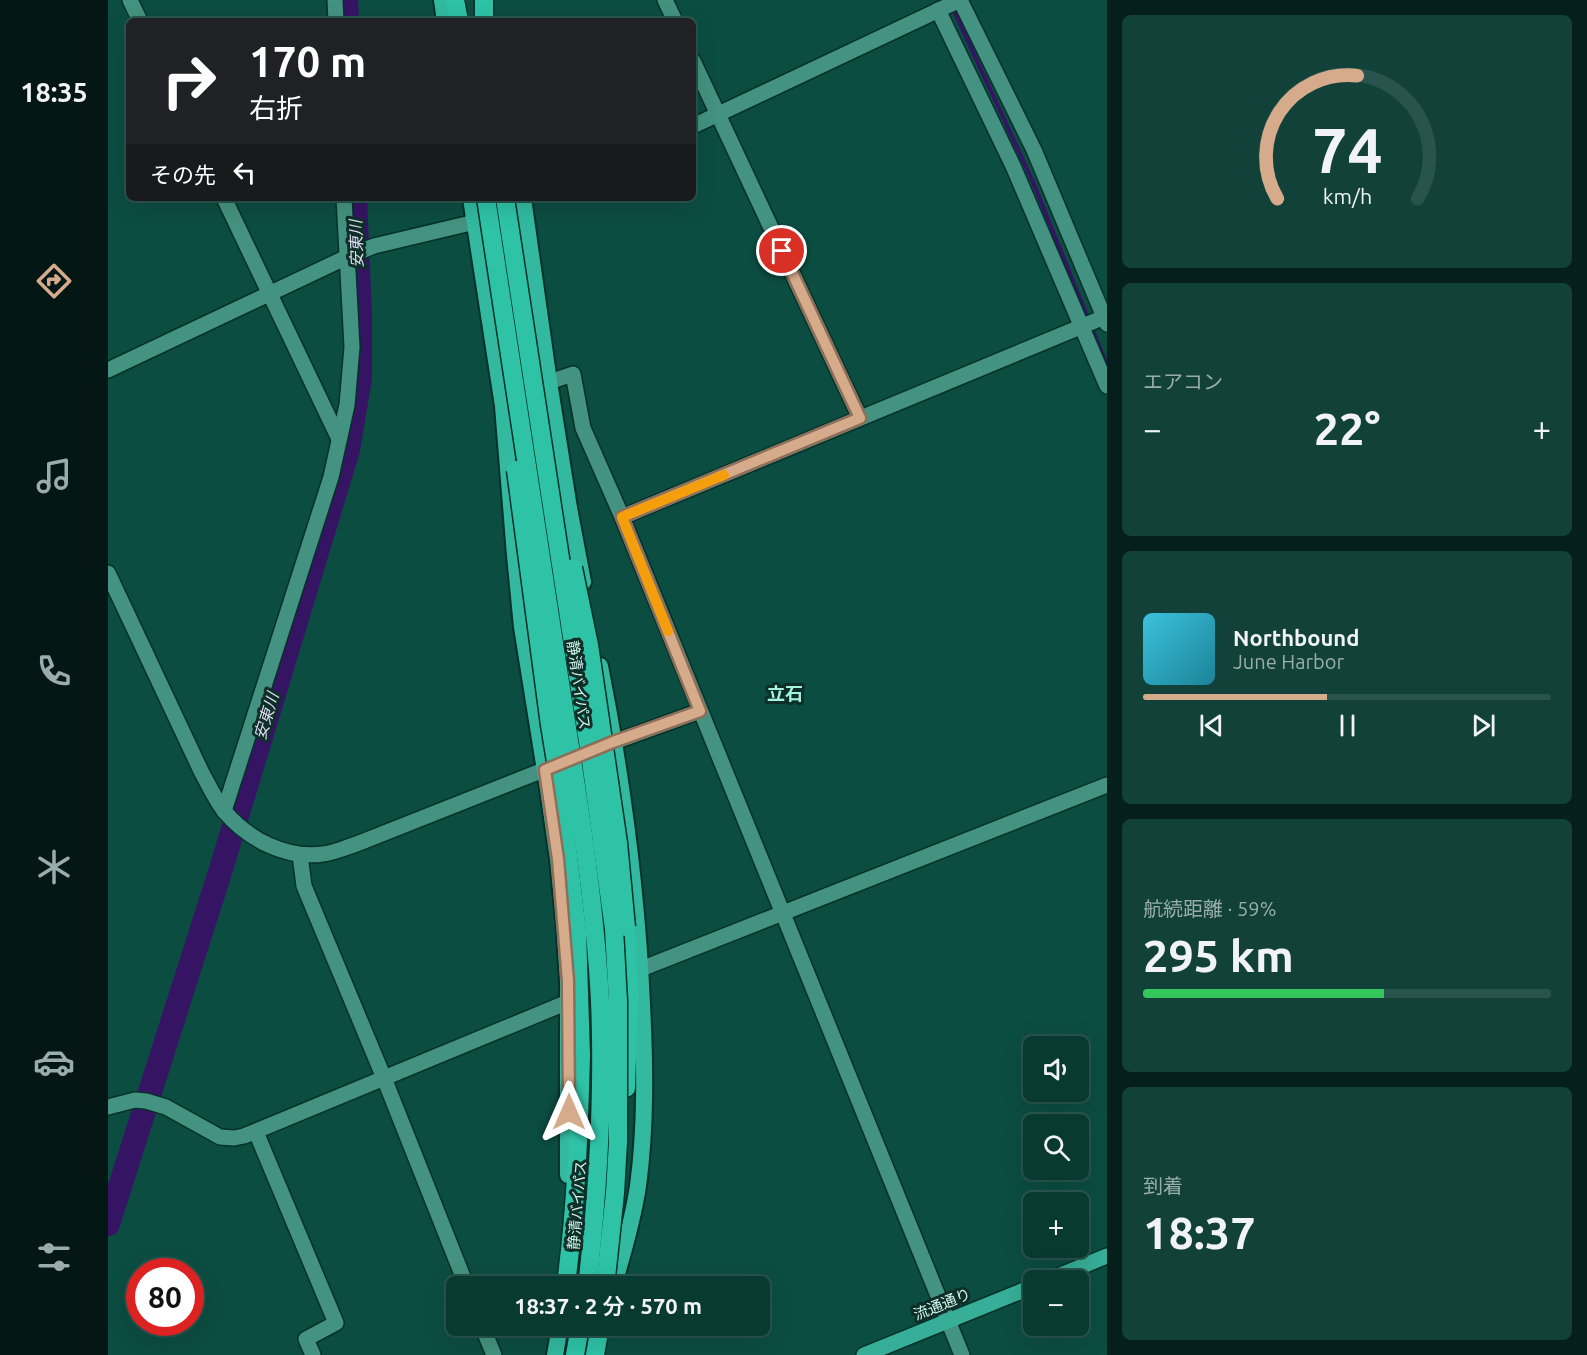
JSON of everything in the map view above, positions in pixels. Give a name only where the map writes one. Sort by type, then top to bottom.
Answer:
[{"type":"highway","points":[[442,0],[445,18]]},
{"type":"highway","points":[[455,0],[458,18]]},
{"type":"highway","points":[[475,0],[478,18]]},
{"type":"highway","points":[[484,0],[486,18]]},
{"type":"highway","points":[[472,201],[503,406],[522,627],[558,859],[563,909],[568,981],[569,1133],[565,1276]]},
{"type":"highway","name":"静清バイパス","points":[[486,201],[583,833],[595,943],[600,1001],[600,1136],[595,1222],[588,1276]]},
{"type":"highway","name":"静清バイパス","points":[[505,201],[600,819],[614,929],[618,1001],[618,1142],[612,1234],[606,1276]]},
{"type":"highway","points":[[525,201],[549,382],[569,508],[610,716],[638,926],[645,1060],[643,1145],[638,1188],[627,1238],[615,1276]]},
{"type":"highway","points":[[508,340],[508,405],[550,725],[560,780],[577,931],[581,1055],[575,1201],[566,1276]]},
{"type":"highway","points":[[548,474],[574,570],[589,645],[618,843],[626,927],[628,995],[624,1189],[612,1276]]},
{"type":"highway","points":[[555,1355],[558,1336]]},
{"type":"highway","points":[[575,1355],[578,1336]]},
{"type":"highway","points":[[597,1355],[600,1336]]},
{"type":"main road","points":[[1073,1270],[1107,1256]]},
{"type":"main road","name":"流通通り","points":[[864,1355],[1023,1290]]},
{"type":"street","points":[[130,0],[139,18]]},
{"type":"street","points":[[335,0],[336,18]]},
{"type":"street","points":[[665,0],[674,18]]},
{"type":"street","points":[[622,517],[1083,326],[1106,319],[1034,150],[960,0],[696,125]]},
{"type":"street","points":[[938,10],[1013,166],[1107,386]]},
{"type":"street","points":[[696,67],[860,418]]},
{"type":"street","points":[[225,201],[339,439]]},
{"type":"street","points":[[224,811],[331,477],[347,405],[352,347],[344,201]]},
{"type":"street","points":[[108,370],[347,257],[374,246],[475,222],[521,201]]},
{"type":"street","points":[[549,382],[573,374],[583,428],[622,517],[962,1355]]},
{"type":"street","points":[[108,573],[201,771],[224,811],[246,832],[278,850],[300,855],[323,854],[354,845],[613,742],[700,711]]},
{"type":"street","points":[[640,969],[1107,785]]},
{"type":"street","points":[[300,855],[304,886],[463,1276]]},
{"type":"street","points":[[108,1107],[135,1100],[147,1101],[166,1107],[220,1137],[234,1138],[256,1132],[568,1002]]},
{"type":"street","points":[[256,1132],[336,1323],[306,1339],[313,1355]]},
{"type":"street","points":[[486,1336],[494,1355]]},
{"type":"waterway","name":"安東川","points":[[346,0],[347,18]]},
{"type":"waterway","points":[[953,9],[1033,182],[1089,321]]},
{"type":"waterway","name":"安東川","points":[[108,1224],[221,869],[348,450],[360,378],[355,201]]},
{"type":"waterway","points":[[1092,328],[1107,365]]},
{"type":"slow traffic","points":[[668,631],[622,517],[724,475]]},
{"type":"district","name":"立石","points":[[785,693]]},
{"type":"route","points":[[569,1112],[568,981],[564,919],[545,770],[613,742],[700,711],[622,517],[860,418],[782,251]]}]
